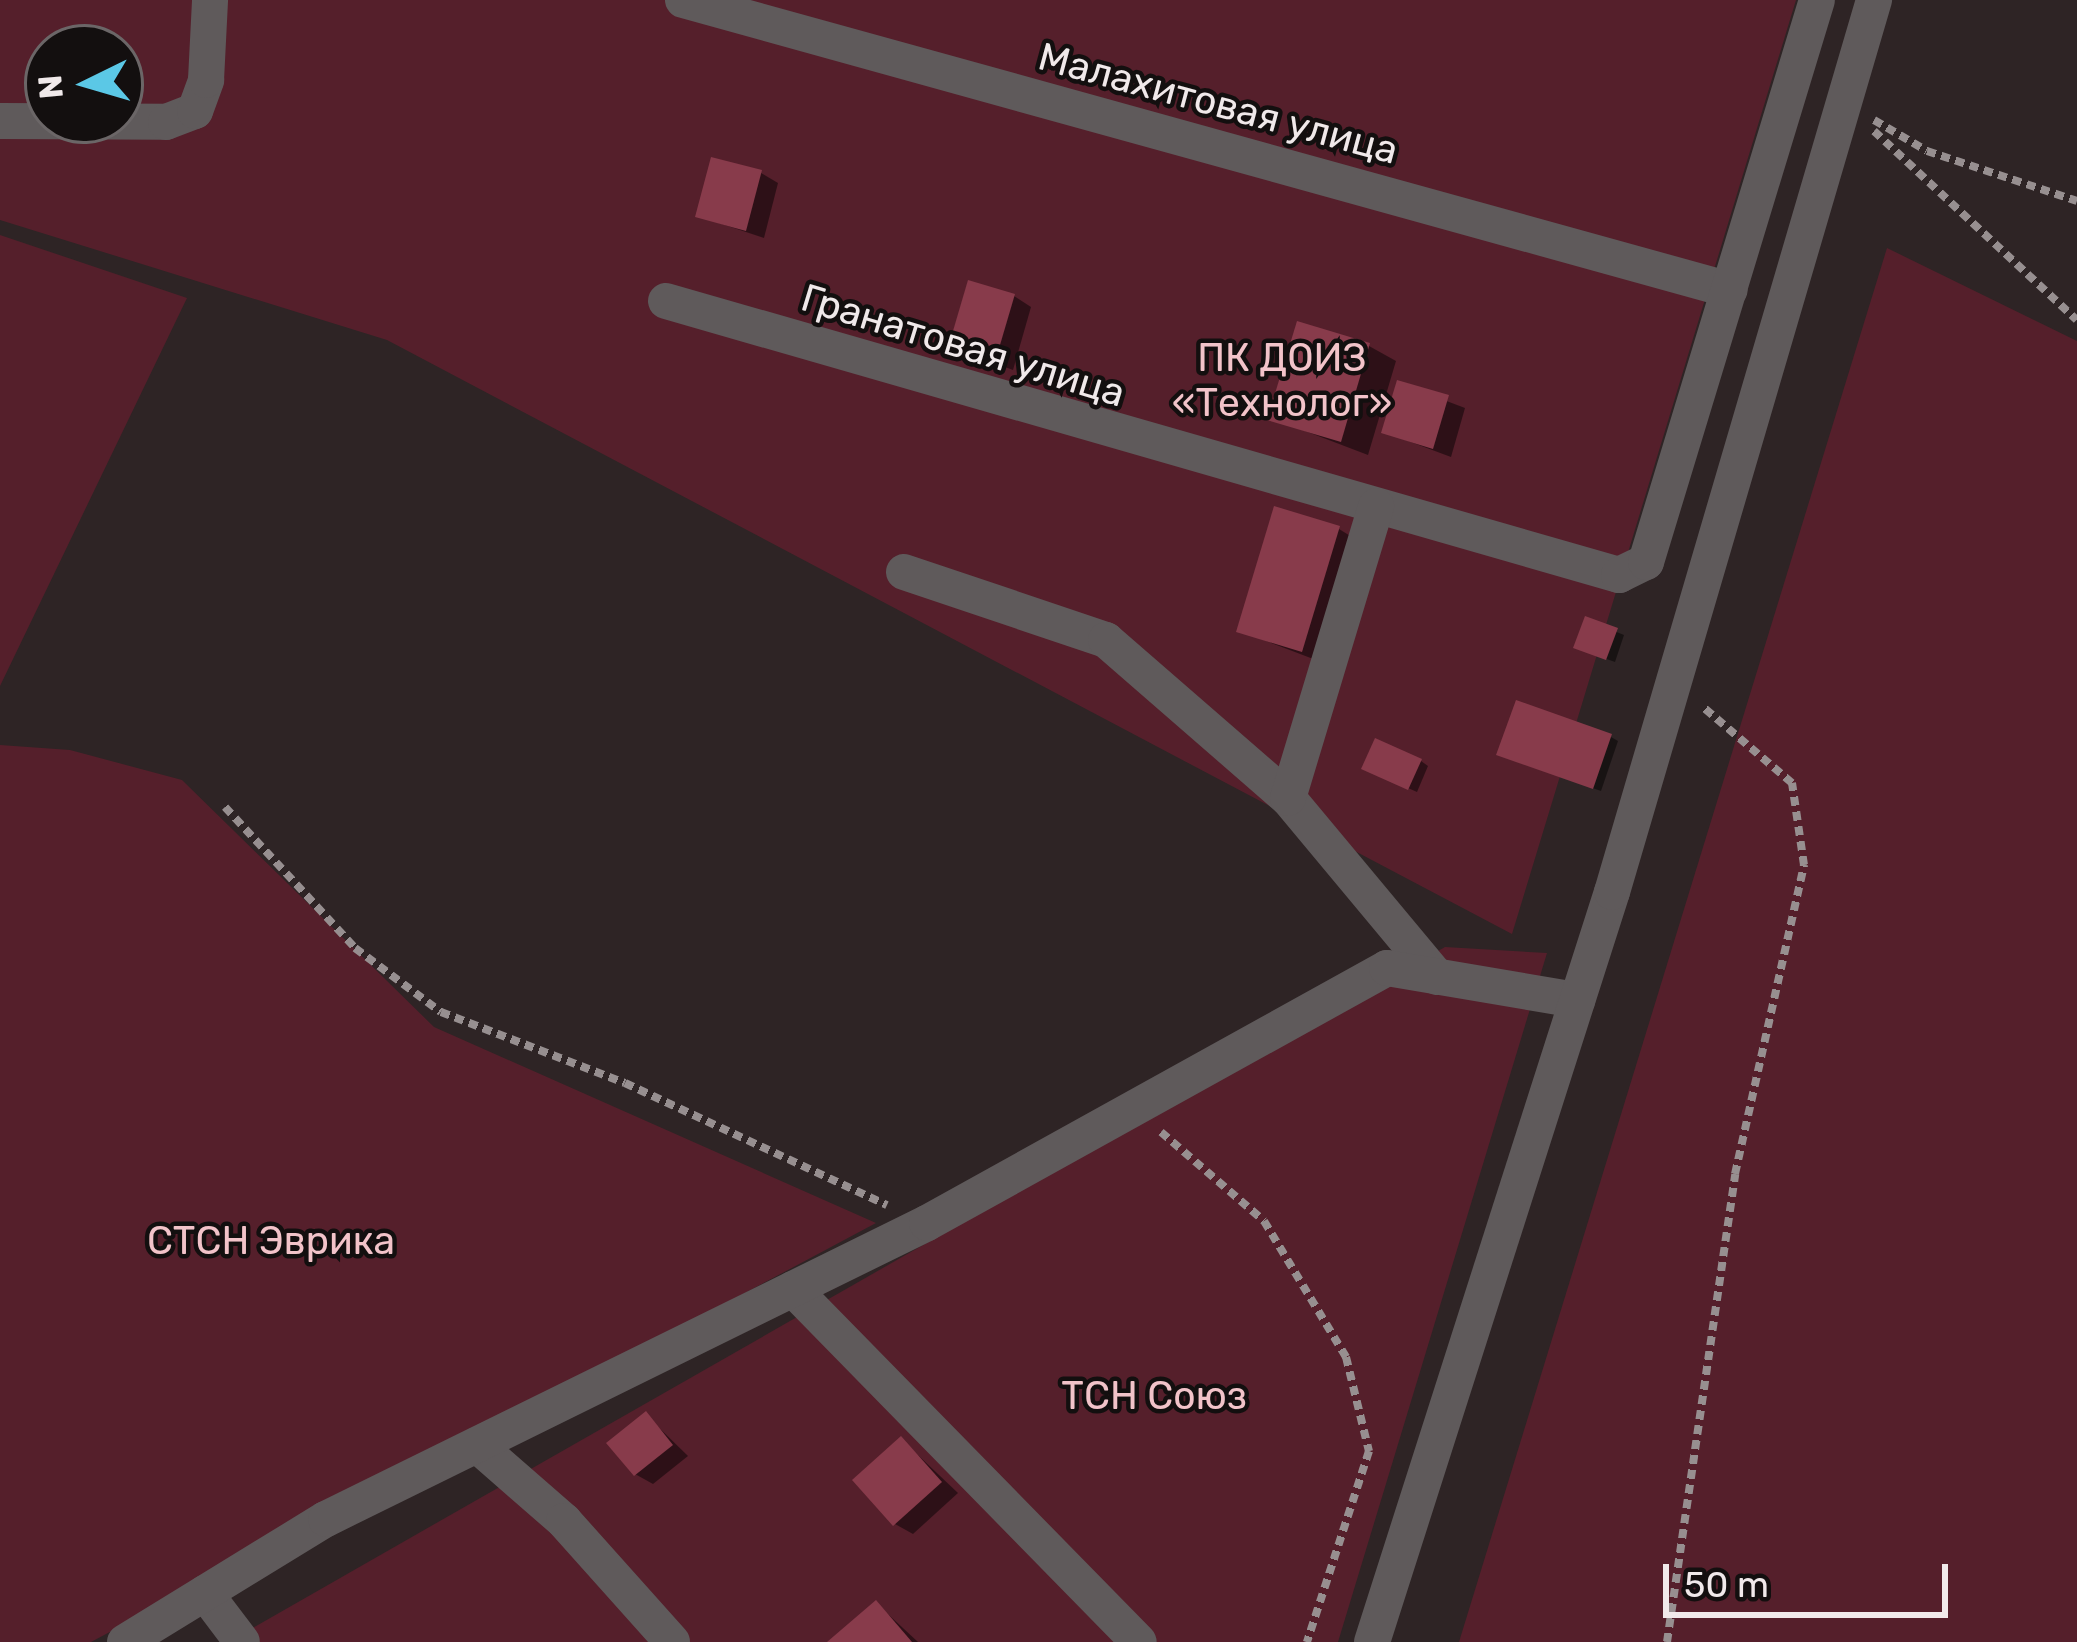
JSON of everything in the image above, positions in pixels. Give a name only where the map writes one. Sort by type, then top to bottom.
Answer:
[{"type":"street","points":[[0,122],[166,122],[195,110],[206,80],[210,0]]},
{"type":"street","name":"Малахитовая улица","points":[[683,0],[1730,290]]},
{"type":"street","name":"Гранатовая улица","points":[[666,302],[1618,574],[1646,562],[1817,0]]},
{"type":"street","points":[[1372,1642],[1612,892],[1874,0]]},
{"type":"street","points":[[1288,798],[1376,506]]},
{"type":"street","points":[[904,572],[1106,640],[1288,798],[1436,977]]},
{"type":"street","points":[[125,1642],[326,1519],[927,1223],[1387,968],[1577,1000]]},
{"type":"street","points":[[793,1289],[1139,1642]]},
{"type":"street","points":[[477,1445],[564,1521],[673,1642]]},
{"type":"street","points":[[205,1593],[242,1642]]},
{"type":"path","points":[[1844,103],[1927,151],[2077,201]]},
{"type":"path","points":[[1844,103],[2077,320]]},
{"type":"path","points":[[1666,1642],[1735,1174],[1804,865],[1792,783],[1674,681]]},
{"type":"path","points":[[225,807],[355,948],[441,1012],[625,1083],[927,1223]]},
{"type":"path","points":[[1134,1108],[1264,1221],[1346,1357],[1369,1451],[1307,1642]]},
{"type":"green space","name":"ПК ДОИЗ «Технолог»","points":[[0,0],[1796,0],[1512,934],[387,340],[0,220]]},
{"type":"green space","points":[[0,235],[187,298],[0,686]]},
{"type":"green space","points":[[1887,248],[2077,341],[2077,1642],[1459,1642]]},
{"type":"green space","name":"СТСН Эврика","points":[[0,745],[70,750],[182,780],[434,1027],[876,1223],[91,1642],[0,1642]]},
{"type":"green space","name":"ТСН Союз","points":[[1445,947],[1547,953],[1338,1642],[228,1642]]},
{"type":"building","points":[[711,157],[762,170],[746,231],[695,217]]},
{"type":"building","points":[[968,280],[1015,294],[995,362],[948,348]]},
{"type":"building","points":[[1297,321],[1370,343],[1341,442],[1267,420]]},
{"type":"building","points":[[1397,380],[1449,395],[1433,449],[1381,433]]},
{"type":"building","points":[[1274,506],[1340,526],[1302,652],[1236,632]]},
{"type":"building","points":[[1585,616],[1618,628],[1606,660],[1573,648]]},
{"type":"building","points":[[1516,700],[1612,734],[1593,789],[1496,755]]},
{"type":"building","points":[[1375,738],[1422,759],[1408,790],[1361,769]]},
{"type":"building","points":[[646,1411],[673,1445],[634,1476],[606,1443]]},
{"type":"building","points":[[901,1436],[942,1482],[893,1526],[852,1480]]},
{"type":"building","points":[[876,1600],[912,1642],[827,1642]]}]
